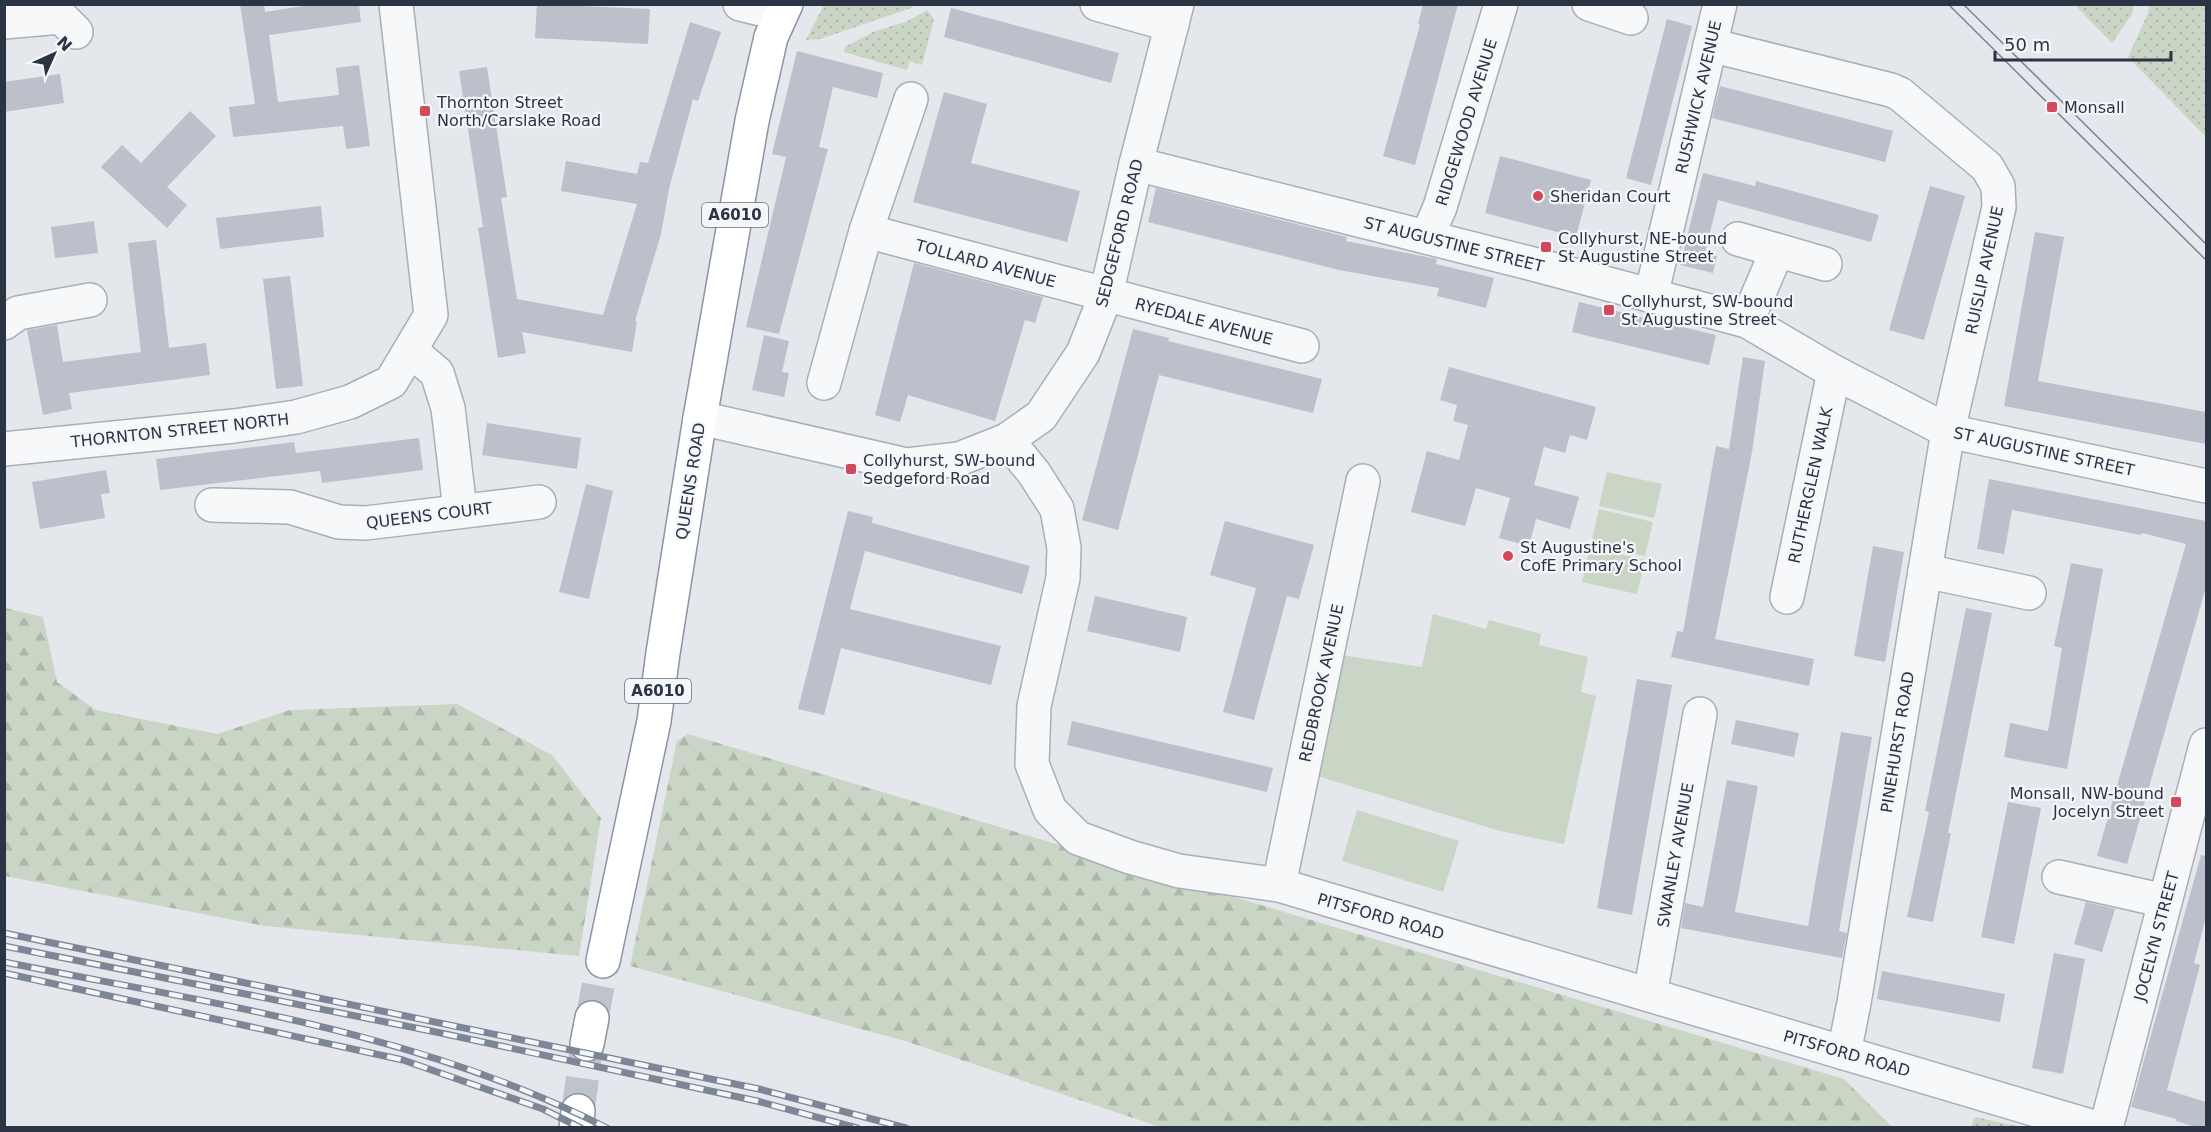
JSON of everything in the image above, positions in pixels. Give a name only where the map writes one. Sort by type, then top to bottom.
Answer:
[{"type":"highway","name":"QUEENS ROAD","points":[[603,961],[654,721],[700,418],[752,121],[771,37],[783,9]]},
{"type":"street","name":"THORNTON STREET NORTH","points":[[5,449],[234,426],[296,417],[350,402],[391,382],[431,315],[396,4]]},
{"type":"street","points":[[740,4],[783,9]]},
{"type":"street","points":[[1097,4],[1174,15]]},
{"type":"street","name":"RIDGEWOOD AVENUE","points":[[1427,237],[1440,207],[1501,4]]},
{"type":"street","points":[[1589,4],[1631,18]]},
{"type":"street","name":"RUSHWICK AVENUE","points":[[1651,296],[1720,4]]},
{"type":"street","name":"SEDGEFORD ROAD","points":[[700,418],[907,465],[959,459],[1007,440],[1041,416],[1083,353],[1106,295],[1174,15]]},
{"type":"street","points":[[4,22],[61,17],[76,32]]},
{"type":"street","name":"RUISLIP AVENUE","points":[[1710,45],[1900,94],[1987,167],[1994,176],[1998,186],[1999,207],[1948,431]]},
{"type":"street","points":[[824,383],[866,231],[911,99]]},
{"type":"street","name":"ST AUGUSTINE STREET","points":[[1136,164],[1747,321],[1834,372],[1948,431],[2206,486]]},
{"type":"street","name":"TOLLARD AVENUE","points":[[866,231],[1106,295]]},
{"type":"street","points":[[1738,240],[1825,264]]},
{"type":"street","points":[[1747,321],[1777,251]]},
{"type":"street","name":"RYEDALE AVENUE","points":[[1106,295],[1302,346]]},
{"type":"street","points":[[4,323],[18,313],[90,300]]},
{"type":"street","points":[[411,351],[437,373],[448,408],[460,510]]},
{"type":"street","name":"RUTHERGLEN WALK","points":[[1786,597],[1834,372]]},
{"type":"street","name":"PINEHURST ROAD","points":[[1844,1053],[1948,431]]},
{"type":"street","name":"PITSFORD ROAD","points":[[1007,440],[1034,473],[1056,509],[1064,548],[1063,578],[1034,706],[1032,764],[1050,810],[1078,838],[1130,857],[1179,871],[1279,885],[2097,1128]]},
{"type":"street","name":"REDBROOK AVENUE","points":[[1279,885],[1363,481]]},
{"type":"street","name":"QUEENS COURT","points":[[212,505],[290,507],[339,522],[366,524],[460,510],[539,502]]},
{"type":"street","points":[[1925,571],[2029,593]]},
{"type":"street","name":"SWANLEY AVENUE","points":[[1650,995],[1701,714]]},
{"type":"street","name":"JOCELYN STREET","points":[[2106,1128],[2205,755]]},
{"type":"street","points":[[2059,877],[2165,901]]},
{"type":"green space","points":[[824,4],[914,5],[911,8],[820,39],[806,40]]},
{"type":"green space","points":[[2075,5],[2133,5],[2132,14],[2112,43]]},
{"type":"green space","points":[[2149,5],[2206,5],[2206,137],[2128,57],[2148,13]]},
{"type":"green space","points":[[927,10],[934,19],[922,65],[910,61],[907,70],[844,52],[845,47],[873,32],[908,21]]},
{"type":"green space","points":[[1607,472],[1662,484],[1654,518],[1599,506]]},
{"type":"green space","points":[[1599,509],[1653,522],[1645,556],[1591,544]]},
{"type":"green space","points":[[1590,547],[1645,560],[1637,594],[1582,582]]},
{"type":"green space","points":[[5,608],[43,617],[57,682],[96,710],[217,734],[290,710],[457,704],[552,755],[601,818],[579,956],[265,926],[5,876]]},
{"type":"green space","points":[[1433,614],[1486,629],[1489,620],[1541,634],[1539,645],[1588,657],[1581,692],[1596,696],[1564,844],[1500,831],[1317,776],[1340,655],[1422,667]]},
{"type":"green space","points":[[688,734],[1844,1079],[1892,1127],[1160,1127],[905,1041],[630,966],[677,741]]},
{"type":"green space","points":[[1357,810],[1459,841],[1443,892],[1342,861]]},
{"type":"green space","points":[[1975,1117],[2021,1127],[1971,1127]]},
{"type":"building","points":[[240,4],[264,4],[265,12],[316,4],[359,4],[361,22],[269,35],[278,102],[339,95],[336,68],[359,65],[370,146],[346,149],[343,126],[233,137],[229,107],[255,104]]},
{"type":"building","points":[[537,4],[650,9],[648,44],[535,38]]},
{"type":"building","points":[[1423,4],[1458,4],[1415,165],[1383,156],[1420,25],[1418,24]]},
{"type":"building","points":[[951,8],[1119,53],[1111,83],[944,37]]},
{"type":"building","points":[[1667,19],[1692,26],[1651,185],[1626,178]]},
{"type":"building","points":[[690,22],[721,32],[698,101],[693,99],[669,189],[661,234],[635,321],[637,322],[632,352],[522,332],[526,353],[498,358],[478,228],[483,227],[459,71],[487,67],[507,197],[501,198],[517,299],[603,315],[637,204],[561,191],[566,161],[637,174],[640,162],[648,163]]},
{"type":"building","points":[[797,51],[883,73],[877,98],[833,87],[819,147],[828,149],[779,334],[746,327],[786,157],[772,154]]},
{"type":"building","points":[[60,74],[64,103],[4,112],[4,82]]},
{"type":"building","points":[[1720,86],[1893,131],[1885,162],[1712,118]]},
{"type":"building","points":[[944,92],[987,104],[971,163],[1080,191],[1067,242],[913,202]]},
{"type":"building","points":[[190,111],[216,136],[167,187],[187,205],[167,228],[101,167],[122,145],[141,163]]},
{"type":"building","name":"Sheridan Court","points":[[1500,156],[1591,180],[1576,237],[1485,213]]},
{"type":"building","points":[[1703,173],[1755,186],[1756,181],[1879,215],[1871,242],[1718,200],[1705,253],[1717,256],[1713,273],[1680,265]]},
{"type":"building","points":[[1930,186],[1965,196],[1924,340],[1889,330]]},
{"type":"building","points":[[1156,188],[1347,237],[1346,241],[1437,259],[1436,264],[1494,278],[1486,308],[1437,296],[1439,288],[1339,270],[1148,222]]},
{"type":"building","points":[[321,206],[324,237],[220,249],[216,218]]},
{"type":"building","points":[[94,221],[98,253],[55,258],[51,227]]},
{"type":"building","points":[[2035,232],[2064,237],[2038,381],[2206,412],[2206,444],[2004,406]]},
{"type":"building","points":[[156,240],[169,348],[206,343],[210,375],[69,393],[72,409],[43,415],[27,330],[57,325],[63,362],[141,352],[128,243]]},
{"type":"building","points":[[914,263],[1043,297],[1035,323],[1025,320],[995,421],[908,395],[900,422],[875,415]]},
{"type":"building","points":[[290,276],[303,386],[276,389],[263,279]]},
{"type":"building","points":[[1579,302],[1716,335],[1709,365],[1572,332]]},
{"type":"building","points":[[1133,329],[1169,338],[1168,341],[1322,379],[1313,413],[1159,375],[1118,530],[1082,520]]},
{"type":"building","points":[[764,335],[789,341],[782,372],[789,373],[784,397],[752,390]]},
{"type":"building","points":[[1743,357],[1765,361],[1752,452],[1715,639],[1814,659],[1809,686],[1671,657],[1677,631],[1683,632],[1716,446],[1729,449]]},
{"type":"building","points":[[1449,367],[1596,407],[1587,440],[1570,435],[1565,453],[1544,447],[1534,485],[1579,497],[1570,529],[1536,519],[1529,546],[1499,538],[1510,498],[1476,488],[1465,526],[1411,512],[1427,451],[1459,460],[1468,425],[1453,421],[1457,405],[1440,400]]},
{"type":"building","points":[[487,423],[581,438],[577,469],[482,455]]},
{"type":"building","points":[[419,438],[423,470],[322,483],[320,471],[160,490],[156,459],[294,442],[296,453]]},
{"type":"building","points":[[106,470],[110,493],[101,494],[105,518],[40,529],[32,482]]},
{"type":"building","points":[[1989,479],[2206,521],[2206,587],[2127,864],[2097,856],[2186,544],[2142,533],[2141,535],[2012,510],[2004,554],[1977,549]]},
{"type":"building","points":[[586,484],[613,491],[589,599],[559,592]]},
{"type":"building","points":[[848,511],[873,517],[872,523],[1030,566],[1022,594],[865,551],[850,609],[1001,646],[991,685],[841,648],[824,715],[798,709]]},
{"type":"building","points":[[1225,521],[1314,545],[1299,599],[1287,596],[1254,720],[1223,712],[1256,588],[1210,575]]},
{"type":"building","points":[[1873,546],[1904,552],[1885,662],[1854,656]]},
{"type":"building","points":[[2071,563],[2103,569],[2067,769],[2004,757],[2010,723],[2048,731],[2062,648],[2054,646]]},
{"type":"building","points":[[1095,596],[1187,617],[1180,652],[1087,631]]},
{"type":"building","points":[[1966,608],[1992,613],[1948,833],[1951,833],[1933,922],[1907,917],[1929,812],[1925,811]]},
{"type":"building","points":[[1637,679],[1672,685],[1632,915],[1597,908]]},
{"type":"building","points":[[1736,720],[1799,733],[1794,757],[1731,744]]},
{"type":"building","points":[[1072,721],[1273,768],[1267,792],[1067,745]]},
{"type":"building","points":[[1841,732],[1872,737],[1839,931],[1847,933],[1842,958],[1681,928],[1685,903],[1703,907],[1727,780],[1758,786],[1735,912],[1808,926]]},
{"type":"building","points":[[2008,802],[2041,808],[2014,944],[1981,937]]},
{"type":"building","points":[[2201,855],[2206,856],[2206,917],[2194,963],[2200,965],[2167,1090],[2206,1102],[2206,1128],[2199,1128],[2176,1121],[2176,1119],[2131,1107]]},
{"type":"building","points":[[2086,902],[2115,909],[2102,952],[2074,944]]},
{"type":"building","points":[[2054,953],[2085,959],[2063,1074],[2032,1068]]},
{"type":"building","points":[[1882,971],[2005,994],[2000,1022],[1877,999]]},
{"type":"tunnel","points":[[592,1018],[603,961]]},
{"type":"tunnel","points":[[578,1111],[587,1044]]},
{"type":"tram line","points":[[1948,4],[2206,260]]},
{"type":"tram line","points":[[1963,4],[2206,244]]},
{"type":"railway","points":[[4,933],[759,1089],[906,1128]]},
{"type":"railway","points":[[4,946],[436,1032],[757,1101],[857,1128]]},
{"type":"railway","points":[[4,962],[235,1007],[388,1044],[463,1067],[536,1095],[607,1128]]},
{"type":"railway","points":[[4,973],[403,1060],[543,1109],[581,1128]]},
{"type":"place","name":"Monsall","points":[[2052,107]]},
{"type":"place","name":"Thornton Street North/Carslake Road","points":[[425,111]]},
{"type":"place","name":"Sheridan Court","points":[[1538,196]]},
{"type":"place","name":"Collyhurst, NE-bound St Augustine Street","points":[[1546,247]]},
{"type":"place","name":"Collyhurst, SW-bound St Augustine Street","points":[[1609,310]]},
{"type":"place","name":"Collyhurst, SW-bound Sedgeford Road","points":[[851,469]]},
{"type":"place","name":"St Augustine's CofE Primary School","points":[[1508,556]]},
{"type":"place","name":"Monsall, NW-bound Jocelyn Street","points":[[2176,802]]}]
